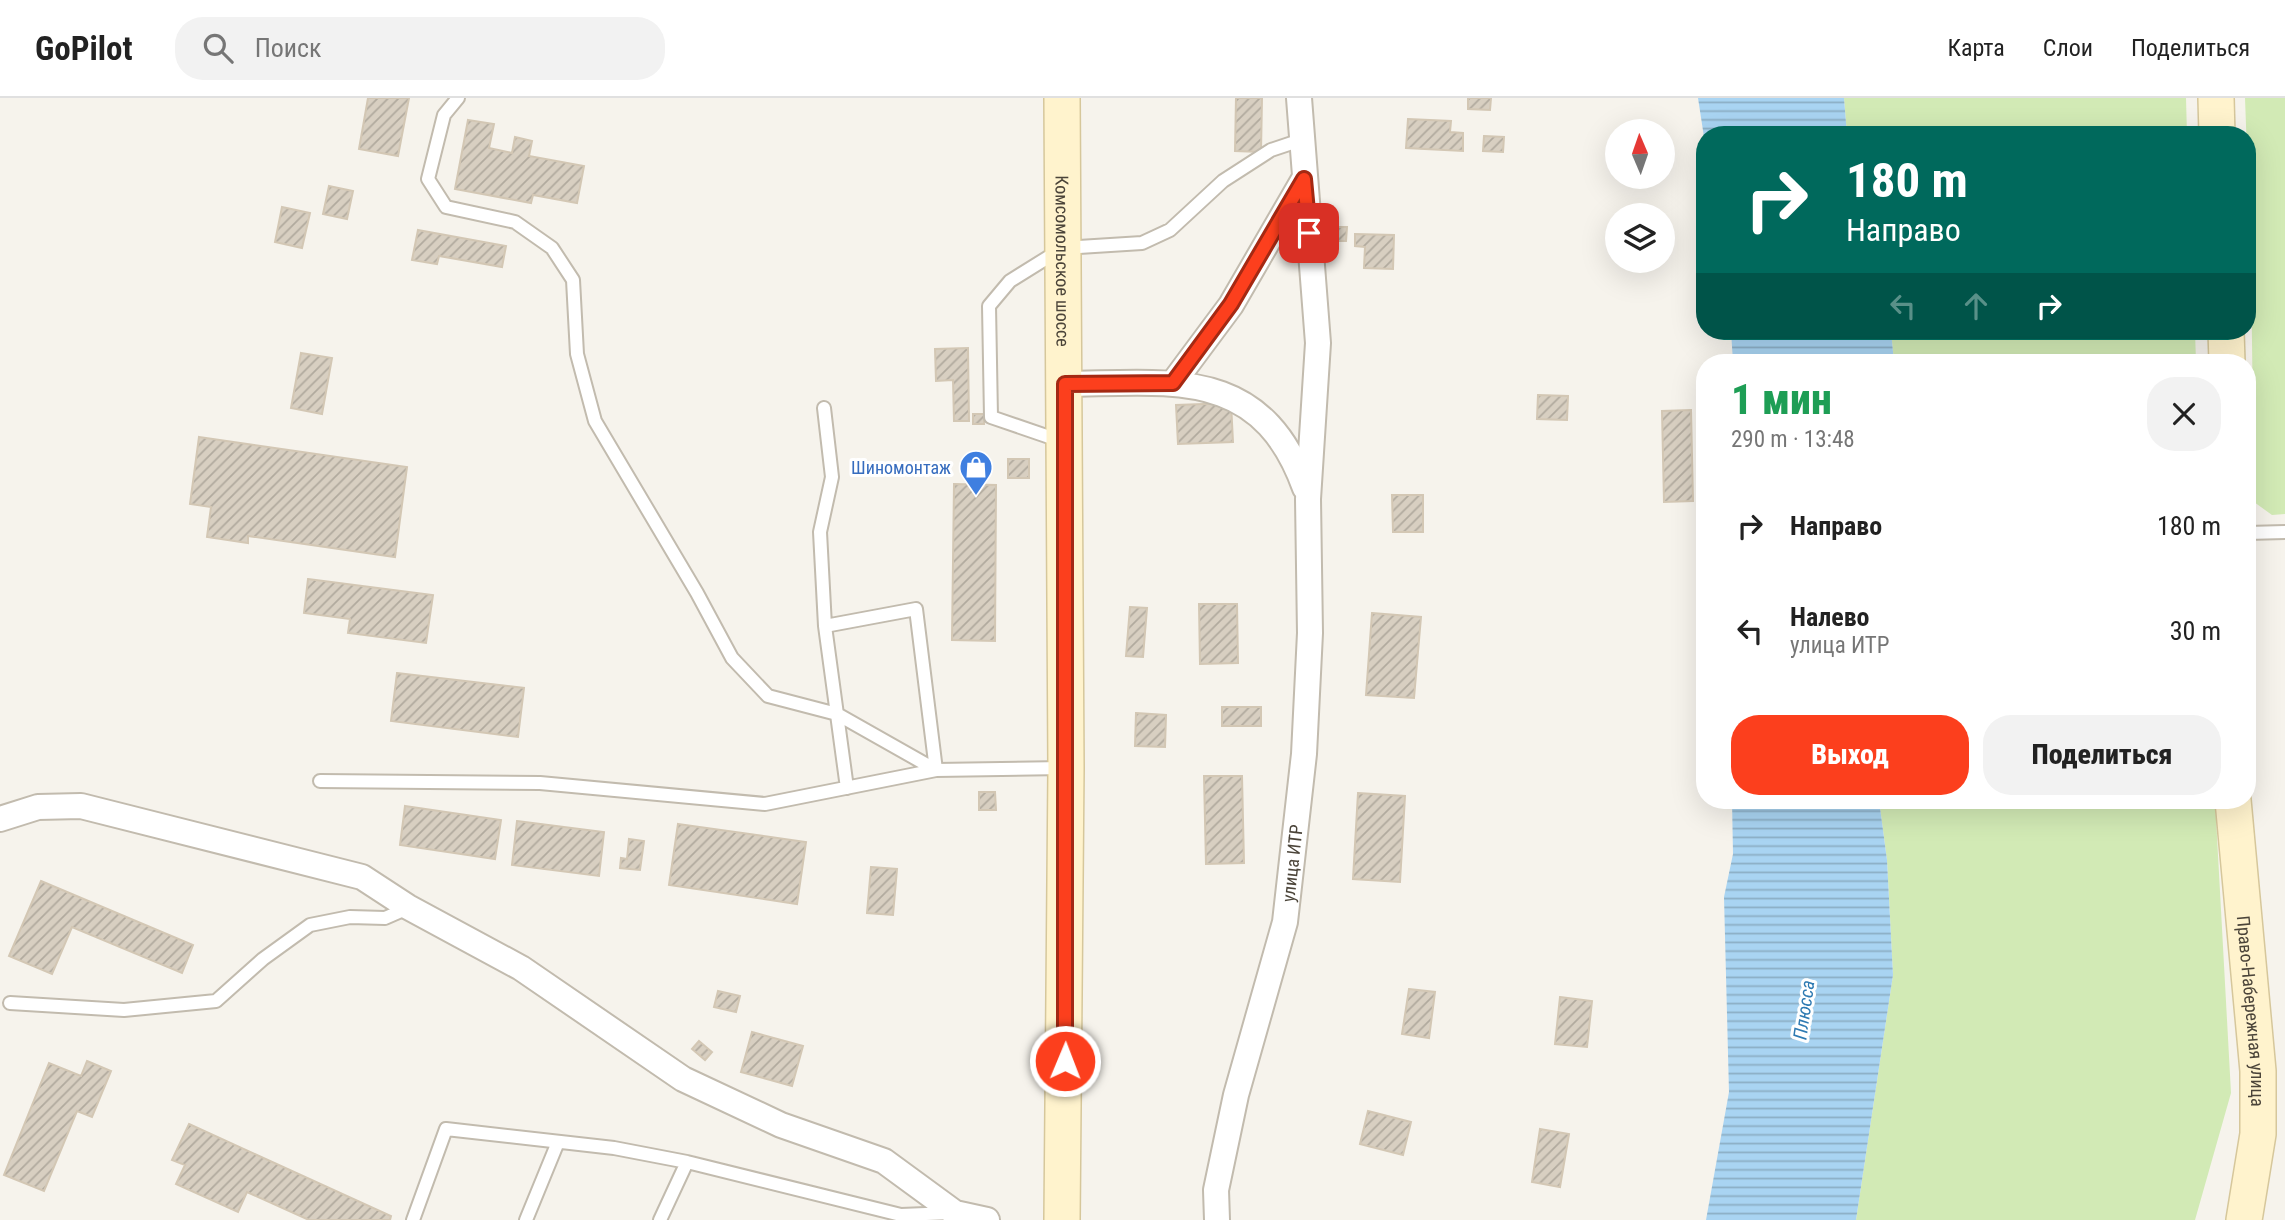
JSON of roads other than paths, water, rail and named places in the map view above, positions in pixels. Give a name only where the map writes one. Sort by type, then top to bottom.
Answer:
[{"type":"main road","name":"Комсомольское шоссе","points":[[1062,98],[1066,768],[1062,1220]]},
{"type":"main road","points":[[2216,98],[2217,126]]},
{"type":"main road","name":"Право-Набережная улица","points":[[2234,809],[2258,1071],[2258,1134],[2244,1220]]},
{"type":"street","name":"улица ИТР","points":[[1217,1220],[1216,1190],[1236,1095],[1285,922],[1305,727],[1310,633],[1308,499],[1318,343],[1299,98]]},
{"type":"street","points":[[1169,383],[1231,304],[1304,179]]},
{"type":"street","name":"улица ИТР","points":[[1065,384],[1169,383],[1207,388],[1237,399],[1268,422],[1293,457],[1308,499]]},
{"type":"street","points":[[0,819],[38,807],[81,806],[362,877],[408,908],[520,968],[683,1079],[781,1125],[884,1161],[955,1213],[986,1220]]},
{"type":"lane","points":[[458,98],[444,116],[428,179],[446,207],[515,222],[552,248],[573,280],[577,354],[594,421],[697,593],[732,658],[768,696],[837,714],[936,770]]},
{"type":"lane","points":[[1065,442],[991,417],[989,306],[1010,281],[1063,248],[1142,243],[1170,230],[1223,181],[1271,150],[1301,140]]},
{"type":"lane","points":[[824,408],[832,477],[820,532],[825,626],[847,788]]},
{"type":"lane","points":[[2256,533],[2285,532]]},
{"type":"lane","points":[[825,626],[916,610],[936,770]]},
{"type":"lane","points":[[320,781],[540,783],[765,804],[936,770],[1066,768]]},
{"type":"lane","points":[[10,1003],[124,1010],[216,1001],[263,959],[310,925],[350,917],[385,918],[408,908]]},
{"type":"lane","points":[[412,1220],[446,1129],[558,1142],[687,1162],[901,1215],[955,1213]]},
{"type":"lane","points":[[526,1220],[558,1142]]},
{"type":"lane","points":[[660,1220],[687,1162]]},
{"type":"water","points":[[1698,98],[1844,98],[1846,126],[1702,126]]},
{"type":"water","points":[[1732,340],[1892,340],[1893,354],[1732,354]]},
{"type":"water","name":"Плюсса","points":[[1732,809],[1880,809],[1887,860],[1893,975],[1856,1220],[1706,1220],[1729,1092],[1724,897],[1733,854]]},
{"type":"place","name":"Шиномонтаж","points":[[976,497]]}]
